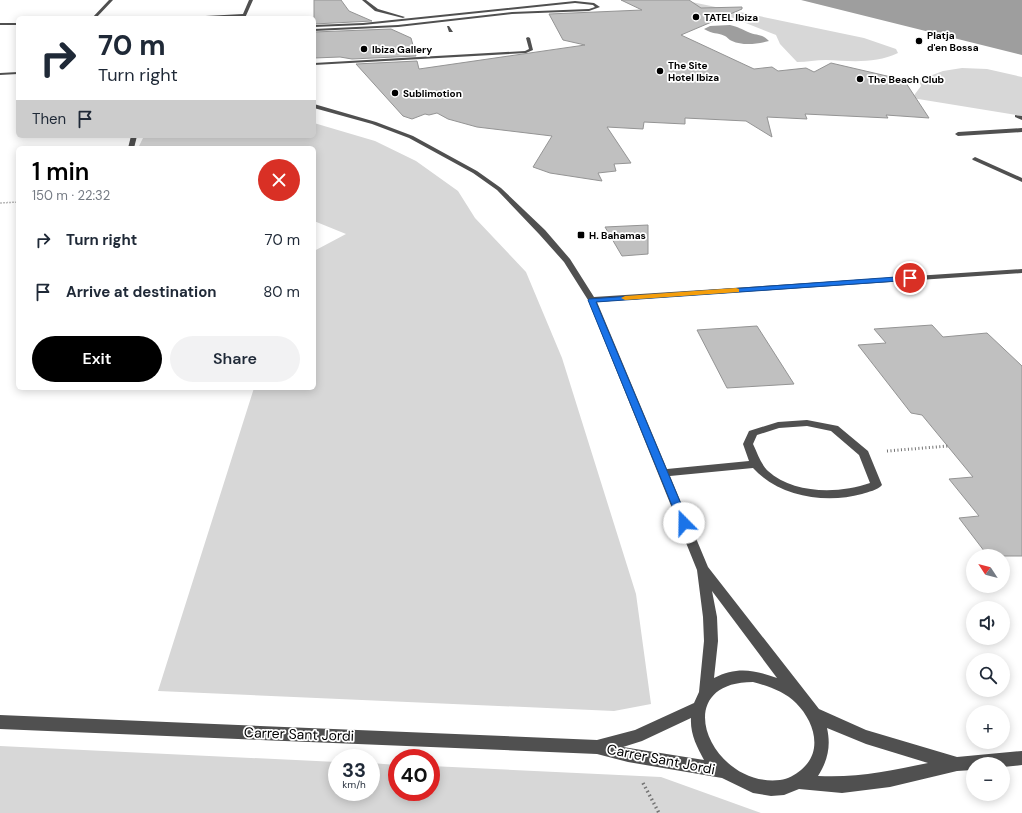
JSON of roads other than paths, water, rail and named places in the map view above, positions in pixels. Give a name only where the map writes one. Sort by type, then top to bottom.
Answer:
[{"type":"street","points":[[96,16],[111,0]]},
{"type":"street","points":[[244,16],[251,0]]},
{"type":"street","points":[[364,0],[371,8],[410,19],[419,24],[450,26],[451,31]]},
{"type":"street","points":[[316,26],[363,24],[575,2],[594,4],[598,7],[589,10],[528,11],[419,24],[316,30]]},
{"type":"street","points":[[388,13],[399,11]]},
{"type":"street","points":[[462,14],[467,18]]},
{"type":"street","points":[[464,24],[468,21],[467,18]]},
{"type":"street","points":[[0,24],[16,24]]},
{"type":"street","points":[[316,64],[526,52],[531,50],[528,38]]},
{"type":"street","points":[[0,74],[16,73]]},
{"type":"street","points":[[316,107],[374,123],[411,136],[475,172],[499,190],[542,232],[567,261],[592,300],[703,569],[710,617],[710,663],[706,692]]},
{"type":"street","points":[[958,134],[1022,130]]},
{"type":"street","points":[[975,159],[1022,180]]},
{"type":"street","points":[[592,300],[1022,271]]},
{"type":"street","points":[[807,423],[834,428],[864,452],[876,485],[858,491],[819,494],[800,491],[772,480],[756,464],[748,444],[753,433],[778,425],[807,423]]},
{"type":"street","points":[[663,473],[756,464]]},
{"type":"street","points":[[703,569],[810,708],[820,728],[822,739],[821,756],[813,771],[800,782],[783,788],[763,788],[743,781],[725,771],[711,757],[702,741],[697,724],[698,708],[701,699],[706,692],[718,682],[734,677],[753,676],[772,680],[790,690],[810,708],[838,727],[900,749],[957,764]]},
{"type":"street","name":"Carrer Sant Jordi","points":[[597,747],[637,736],[698,708]]},
{"type":"street","name":"Carrer Sant Jordi","points":[[0,722],[597,747],[628,755],[725,771]]},
{"type":"street","points":[[800,782],[842,785],[890,779],[957,764],[1022,758]]},
{"type":"place","name":"TATEL Ibiza","points":[[696,17]]},
{"type":"place","name":"Platja d'en Bossa","points":[[919,41]]},
{"type":"place","name":"Ibiza Gallery","points":[[364,49]]},
{"type":"place","name":"The Site Hotel Ibiza","points":[[660,71]]},
{"type":"place","name":"The Beach Club","points":[[860,79]]},
{"type":"place","name":"Sublimotion","points":[[395,93]]},
{"type":"place","name":"H. Bahamas","points":[[581,235]]}]
